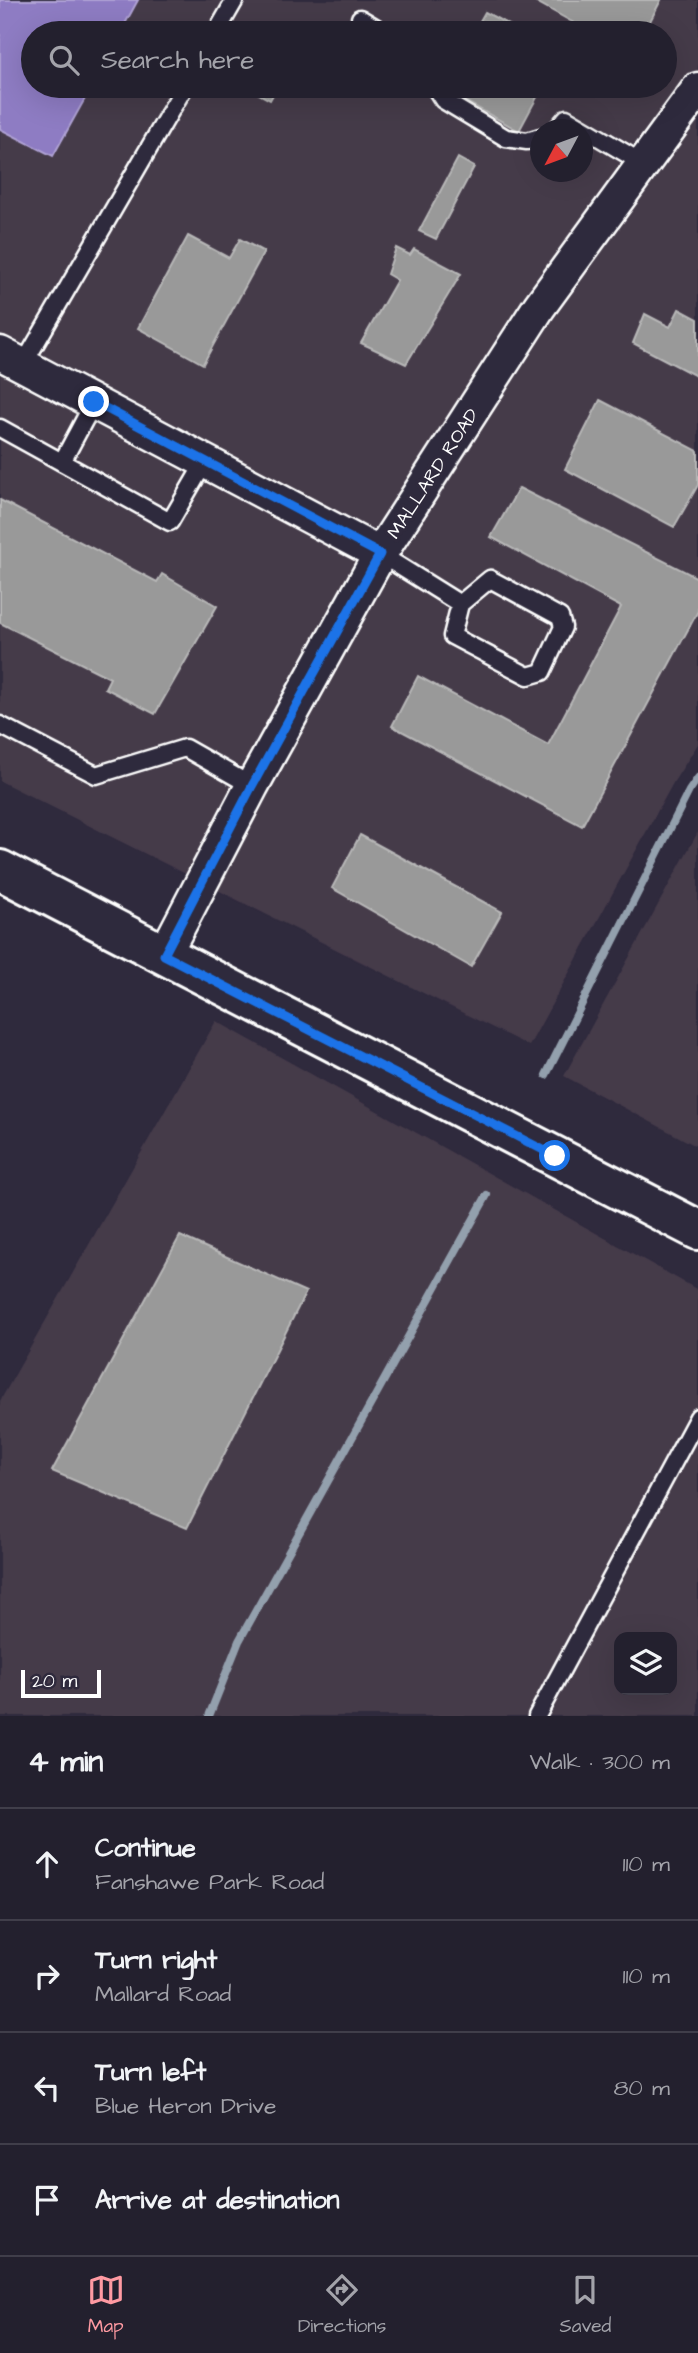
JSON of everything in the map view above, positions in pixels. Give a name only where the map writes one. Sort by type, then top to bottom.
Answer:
[{"type":"main road","points":[[0,870],[698,1230]]},
{"type":"street","name":"MALLARD ROAD","points":[[164,955],[252,786],[380,554],[539,307],[698,89]]},
{"type":"street","points":[[7,358],[206,460],[380,554]]},
{"type":"lane","points":[[223,21],[235,0]]},
{"type":"lane","points":[[360,18],[365,21]]},
{"type":"lane","points":[[7,358],[177,98]]},
{"type":"lane","points":[[442,98],[506,138],[530,140]]},
{"type":"lane","points":[[593,134],[644,164]]},
{"type":"lane","points":[[62,462],[94,402]]},
{"type":"lane","points":[[0,428],[170,522],[206,460]]},
{"type":"lane","points":[[380,554],[460,604]]},
{"type":"lane","points":[[489,579],[560,617],[563,627],[542,672],[528,676],[452,636],[460,604],[489,579]]},
{"type":"lane","points":[[0,725],[96,775],[185,748],[252,786]]},
{"type":"lane","points":[[537,1716],[698,1417]]},
{"type":"shaded area","points":[[0,0],[698,0],[698,744],[673,783],[529,1046],[0,781]]},
{"type":"shaded area","points":[[698,832],[698,1147],[564,1076]]},
{"type":"shaded area","points":[[216,1021],[698,1290],[698,1716],[0,1716],[0,1401]]},
{"type":"building: Offices","points":[[0,0],[138,0],[127,21],[21,21],[21,98],[85,98],[53,156],[0,129]]},
{"type":"building: Industry","points":[[533,0],[661,0],[650,21],[571,21]]},
{"type":"building: Industry","points":[[485,12],[502,21],[480,21]]},
{"type":"building: Industry","points":[[460,98],[537,98],[519,131]]},
{"type":"building: Industry","points":[[458,158],[474,167],[436,239],[419,231]]},
{"type":"building: Industry","points":[[188,236],[229,258],[240,239],[264,252],[203,364],[138,328]]},
{"type":"building: Industry","points":[[396,248],[410,255],[414,249],[461,274],[406,364],[361,343],[397,280],[387,274]]},
{"type":"building: Industry","points":[[679,309],[698,319],[698,377],[633,343],[645,314],[670,327]]},
{"type":"building: Industry","points":[[600,400],[698,451],[698,485],[674,527],[565,469]]},
{"type":"building: Industry","points":[[519,488],[698,578],[698,611],[582,826],[392,726],[418,676],[548,745],[621,607],[491,537]]},
{"type":"building: Industry","points":[[0,500],[157,582],[162,574],[217,606],[155,714],[105,688],[110,678],[0,623]]},
{"type":"building: Industry","points":[[360,835],[502,912],[471,967],[332,888]]},
{"type":"building: Industry","points":[[180,1236],[306,1292],[187,1528],[52,1471]]},
{"type":"waterway","points":[[546,1075],[698,778]]},
{"type":"waterway","points":[[209,1716],[239,1641],[487,1195]]},
{"type":"route","points":[[94,402],[380,554],[252,786],[164,955],[555,1156]]}]
